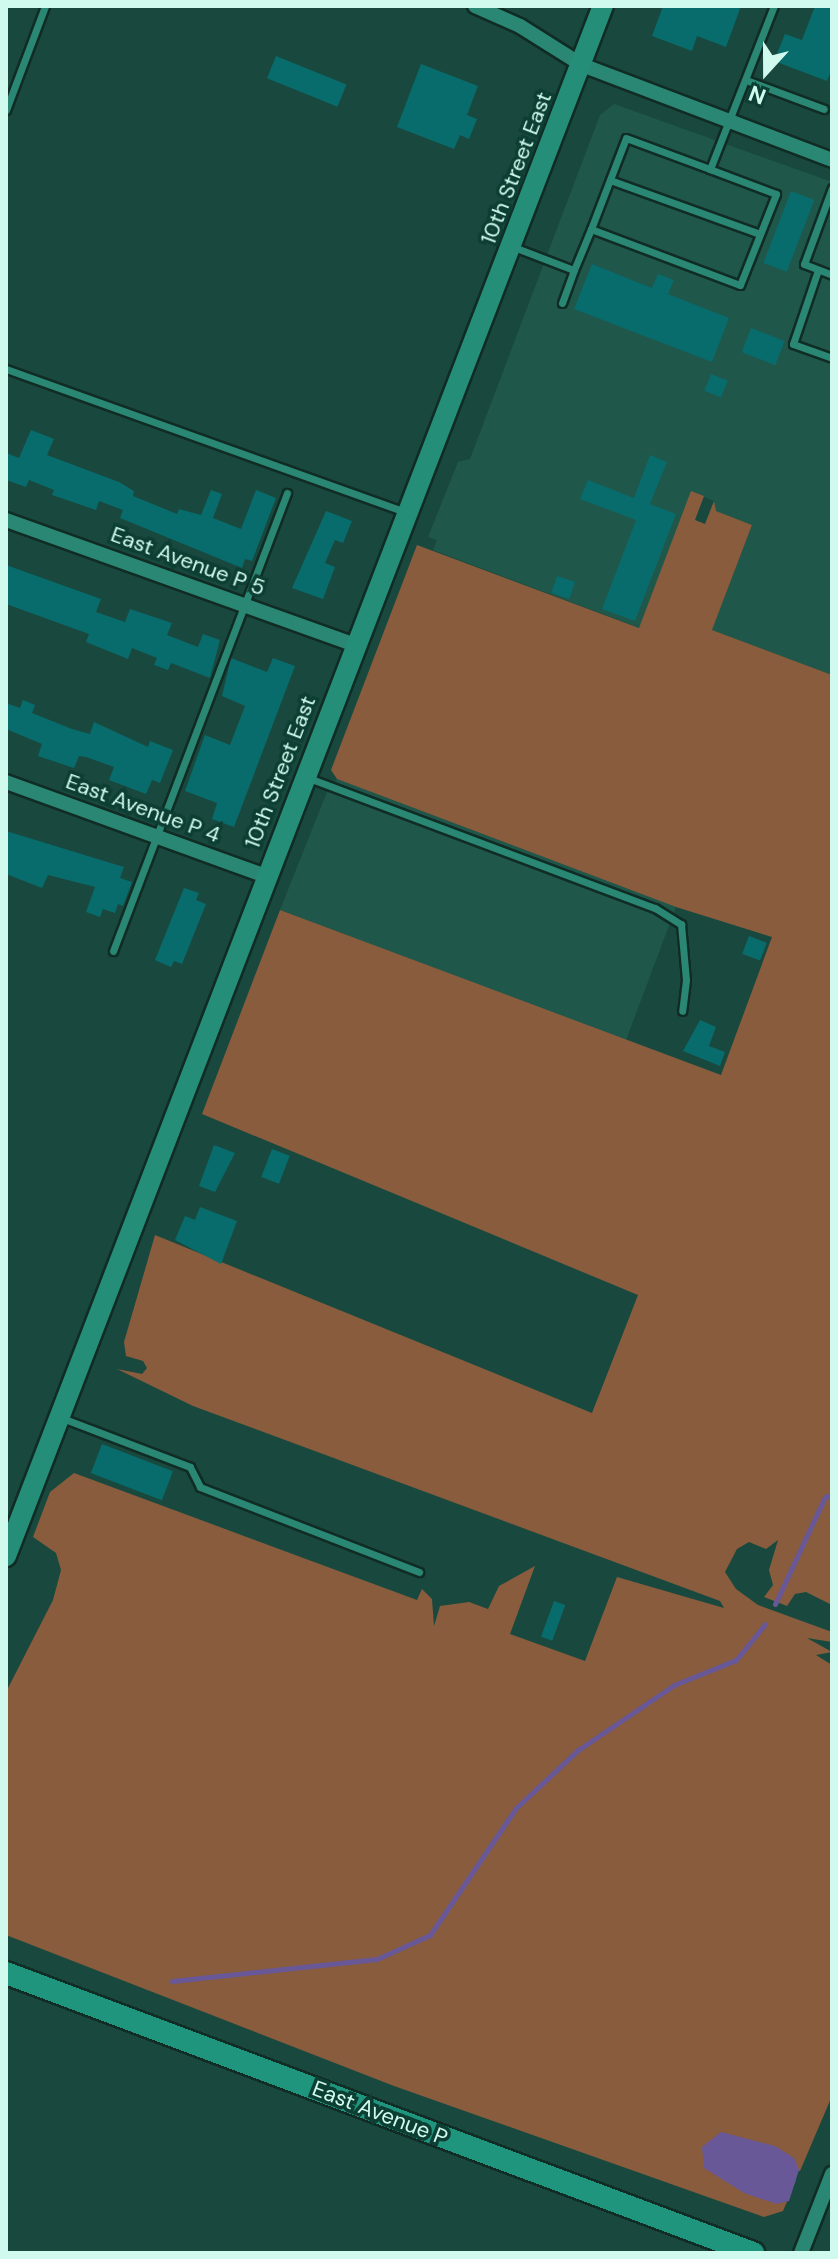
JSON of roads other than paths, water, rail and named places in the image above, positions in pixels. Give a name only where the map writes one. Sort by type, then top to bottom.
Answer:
[{"type":"main road","name":"10th Street East","points":[[6,1556],[405,512],[603,6]]},
{"type":"main road","name":"East Avenue P","points":[[6,1973],[753,2253]]},
{"type":"street","points":[[475,6],[520,26],[582,65],[832,160]]},
{"type":"street","name":"East Avenue P 5","points":[[6,520],[355,645]]},
{"type":"street","name":"East Avenue P 4","points":[[6,782],[266,876]]},
{"type":"street","points":[[801,2253],[828,2197],[832,2174]]},
{"type":"lane","points":[[6,110],[45,6]]},
{"type":"lane","points":[[710,169],[774,6]]},
{"type":"lane","points":[[746,80],[824,109]]},
{"type":"lane","points":[[562,303],[626,138],[776,194],[740,285],[591,229]]},
{"type":"lane","points":[[610,180],[760,234]]},
{"type":"lane","points":[[832,188],[804,264],[832,275]]},
{"type":"lane","points":[[511,246],[574,270]]},
{"type":"lane","points":[[818,270],[793,344],[832,358]]},
{"type":"lane","points":[[6,369],[405,512]]},
{"type":"lane","points":[[113,951],[287,493]]},
{"type":"lane","points":[[304,777],[655,908],[681,924],[686,980],[682,1011]]},
{"type":"lane","points":[[59,1417],[190,1467],[200,1487],[419,1572]]},
{"type":"waterway","points":[[775,1604],[825,1497],[832,1495]]},
{"type":"waterway","points":[[172,1981],[377,1959],[430,1935],[516,1808],[578,1750],[674,1685],[736,1660],[765,1624]]}]
